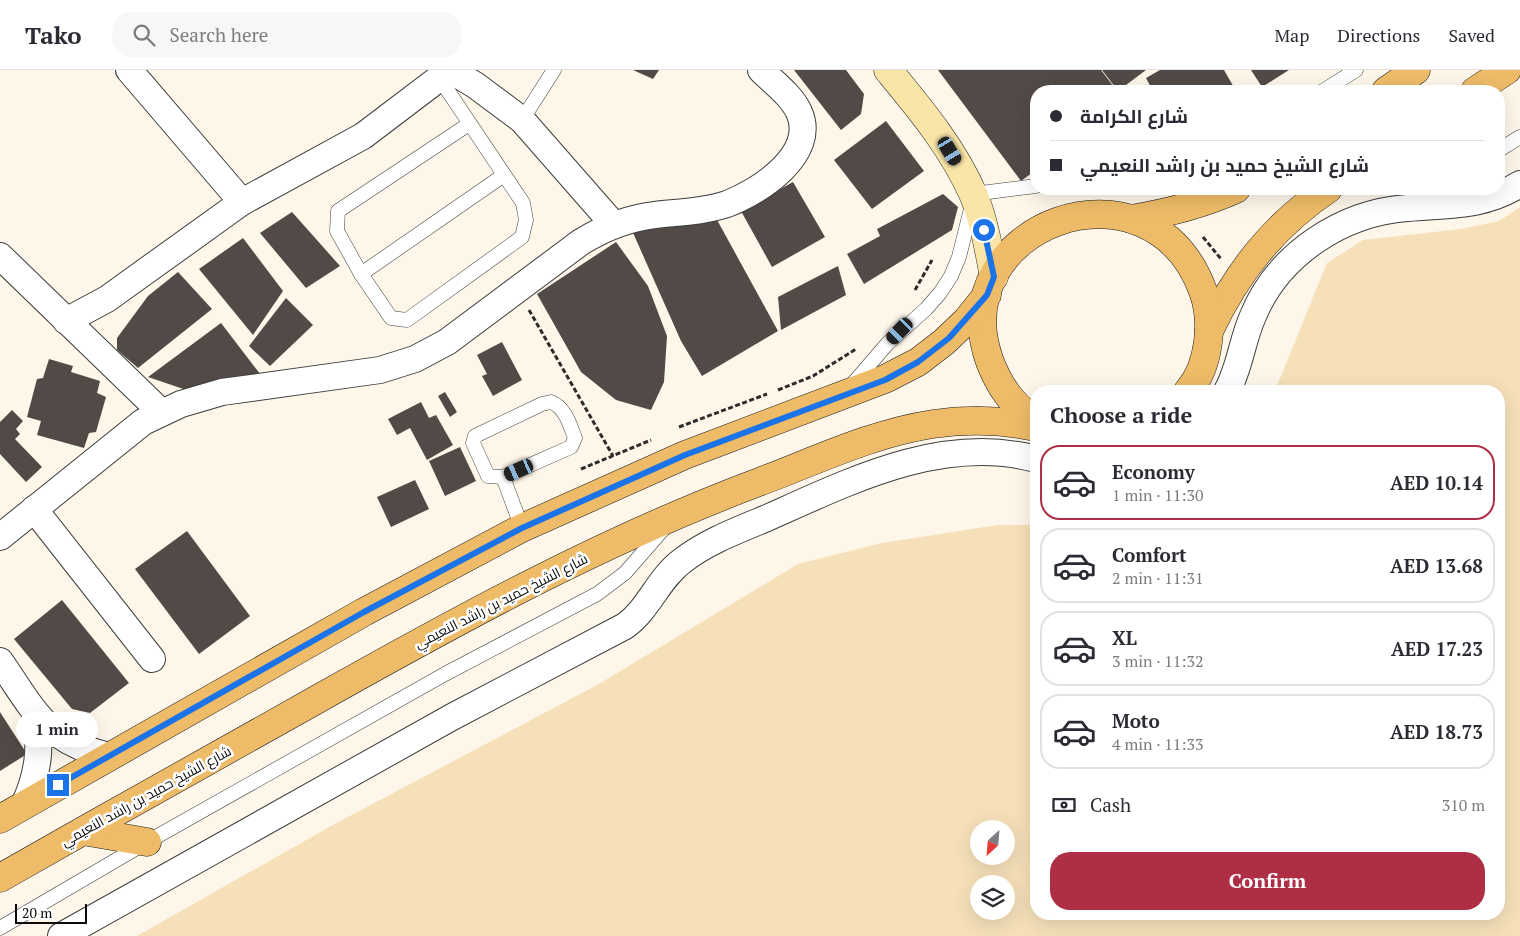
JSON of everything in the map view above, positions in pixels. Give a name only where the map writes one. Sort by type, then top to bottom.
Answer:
[{"type":"main road","points":[[1395,85],[1416,70]]},
{"type":"main road","points":[[1484,85],[1507,70]]},
{"type":"main road","points":[[899,73],[943,139],[974,197],[989,247],[991,286],[983,322],[986,350],[995,376],[1010,398],[1030,415]]},
{"type":"main road","points":[[1131,219],[1180,209],[1219,195]]},
{"type":"main road","points":[[1209,331],[1237,279],[1262,245],[1286,221],[1320,195]]},
{"type":"main road","points":[[0,819],[373,607],[522,528],[685,455],[885,380],[918,362],[949,338],[991,286],[1012,250],[1037,229],[1067,217],[1099,213],[1131,219],[1158,232],[1180,250],[1196,274],[1206,302],[1209,331],[1204,361],[1191,385]]},
{"type":"main road","name":"شارع الشيخ حميد بن راشد النعيمي","points":[[0,878],[469,615],[548,574],[675,516],[748,486],[903,430],[964,421],[994,421],[1030,426]]},
{"type":"main road","points":[[83,831],[147,842]]},
{"type":"street","points":[[129,70],[242,202]]},
{"type":"street","points":[[0,537],[127,434],[161,412],[222,392],[398,365],[431,352],[447,342],[581,242],[614,225],[640,217],[692,212],[727,204],[758,187],[792,159],[800,145],[802,130],[800,114],[792,100],[761,70]]},
{"type":"street","points":[[66,321],[107,299],[242,202],[364,136],[447,72],[483,90],[522,120],[614,225]]},
{"type":"street","points":[[1505,192],[1520,184]]},
{"type":"street","points":[[1229,385],[1245,334],[1261,299],[1276,277],[1307,246],[1325,234],[1365,216],[1464,197],[1498,195]]},
{"type":"street","points":[[0,256],[161,412]]},
{"type":"street","points":[[61,936],[452,717],[625,626],[640,612],[668,573],[699,550],[791,507],[913,460],[969,452],[997,453],[1030,458]]},
{"type":"street","points":[[34,509],[152,659]]},
{"type":"street","points":[[0,661],[35,714],[54,732],[76,746],[109,756]]},
{"type":"street","points":[[24,805],[35,776],[38,761],[39,745],[35,714]]},
{"type":"lane","points":[[522,120],[554,70]]},
{"type":"lane","points":[[1332,85],[1356,70]]},
{"type":"lane","points":[[447,72],[468,124],[523,203],[526,220],[522,237],[406,320],[391,318],[361,274],[337,231],[338,211],[468,124]]},
{"type":"lane","points":[[1505,146],[1520,137]]},
{"type":"lane","points":[[361,274],[504,175]]},
{"type":"lane","points":[[842,395],[888,344],[926,308],[951,276],[965,237],[971,201],[974,197],[981,193],[1030,187]]},
{"type":"lane","points":[[547,402],[560,407],[575,438],[571,447],[503,477],[493,478],[485,472],[473,443],[475,436],[547,402]]},
{"type":"lane","points":[[503,477],[522,528]]},
{"type":"lane","points":[[0,928],[147,842],[445,674],[597,594],[625,573],[675,516]]},
{"type":"path","points":[[1180,209],[1237,279]]},
{"type":"path","points":[[926,308],[910,298],[932,260]]},
{"type":"path","points":[[517,290],[614,456]]},
{"type":"path","points":[[673,430],[812,376],[864,342]]},
{"type":"path","points":[[581,469],[656,437]]},
{"type":"sand","points":[[1520,207],[1520,936],[137,936],[331,826],[599,684],[798,564],[882,543],[998,525],[1030,525],[1030,920],[1505,920],[1505,385],[1277,385],[1327,263],[1363,240],[1461,229],[1499,221]]},
{"type":"building","points":[[633,70],[659,70],[653,79]]},
{"type":"building","points":[[794,70],[846,70],[864,94],[861,114],[841,130]]},
{"type":"building","points":[[938,70],[1101,70],[1112,85],[1030,85],[1030,174],[1021,181]]},
{"type":"building","points":[[1102,70],[1146,70],[1126,85],[1113,85]]},
{"type":"building","points":[[1160,70],[1224,70],[1233,85],[1150,85],[1146,78]]},
{"type":"building","points":[[1251,70],[1289,70],[1265,85],[1261,85]]},
{"type":"building","points":[[886,121],[924,171],[872,209],[834,160]]},
{"type":"building","points":[[793,182],[825,237],[772,267],[741,211]]},
{"type":"building","points":[[943,194],[958,207],[952,230],[864,284],[847,254],[880,236],[877,229]]},
{"type":"building","points":[[292,212],[340,266],[306,288],[260,233]]},
{"type":"building","points":[[716,218],[778,331],[702,376],[681,341],[630,226]]},
{"type":"building","points":[[243,238],[283,291],[253,335],[199,269]]},
{"type":"building","points":[[616,242],[648,286],[667,336],[664,382],[651,410],[616,400],[581,372],[537,294]]},
{"type":"building","points":[[838,266],[846,295],[781,330],[778,297]]},
{"type":"building","points":[[178,272],[212,309],[138,368],[117,350],[117,338],[148,296]]},
{"type":"building","points":[[286,298],[313,325],[270,366],[249,346]]},
{"type":"building","points":[[221,323],[267,383],[198,394],[148,377]]},
{"type":"building","points":[[502,342],[522,380],[493,396],[482,376],[487,374],[477,355]]},
{"type":"building","points":[[49,359],[73,366],[71,372],[100,381],[97,393],[106,397],[96,432],[89,433],[84,448],[37,435],[41,421],[27,417],[37,379],[43,378]]},
{"type":"building","points":[[445,392],[457,412],[450,417],[438,396]]},
{"type":"building","points":[[421,402],[429,418],[436,415],[453,445],[427,460],[410,428],[397,435],[388,419]]},
{"type":"building","points":[[12,410],[23,421],[16,429],[20,434],[15,439],[42,467],[26,482],[0,454],[0,422]]},
{"type":"building","points":[[460,447],[476,481],[445,496],[429,461]]},
{"type":"building","points":[[415,480],[429,509],[391,527],[377,497]]},
{"type":"building","points":[[187,531],[250,616],[199,654],[135,569]]},
{"type":"building","points":[[62,600],[129,683],[90,713],[72,709],[14,639]]},
{"type":"building","points":[[0,712],[27,754],[0,771]]},
{"type":"route","points":[[58,785],[364,612],[522,528],[603,490],[685,455],[885,380],[918,362],[949,338],[967,320],[987,295],[994,277],[984,230]]}]
